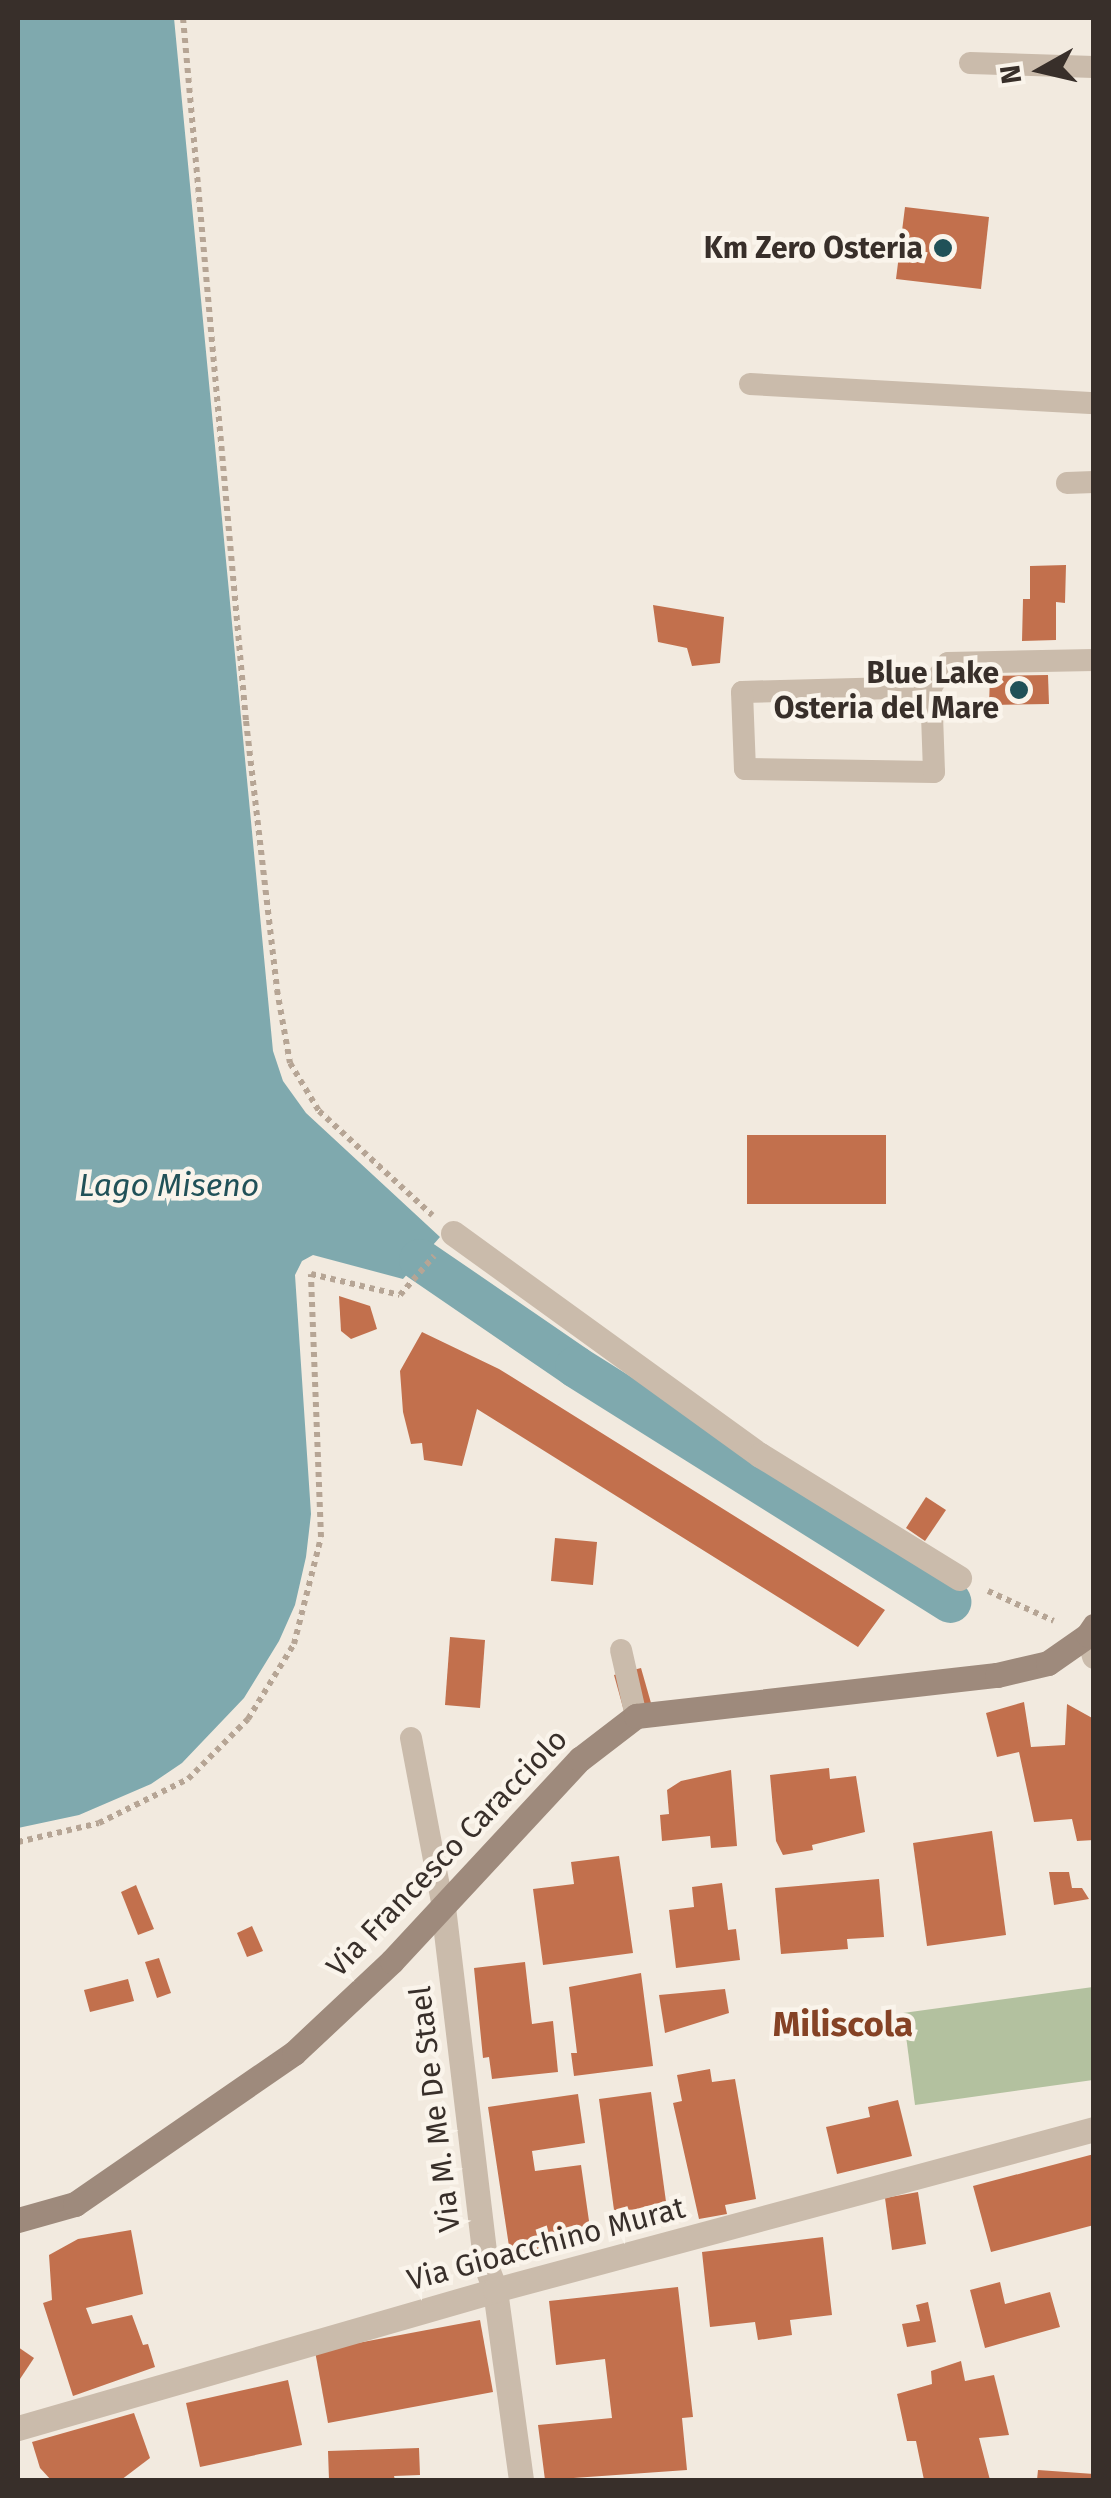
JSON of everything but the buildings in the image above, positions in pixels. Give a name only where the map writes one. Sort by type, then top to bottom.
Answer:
[{"type":"main road","points":[[636,1716],[997,1676],[1048,1663],[1092,1639]]},
{"type":"main road","name":"Via Francesco Caracciolo","points":[[18,2220],[76,2204],[294,2053],[444,1907],[580,1759],[636,1716]]},
{"type":"street","points":[[453,1233],[760,1455],[959,1578]]},
{"type":"street","name":"Via M. Me De Stael","points":[[444,1907],[486,2266],[494,2290],[522,2480]]},
{"type":"street","name":"Via Gioacchino Murat","points":[[18,2428],[494,2290],[1094,2130]]},
{"type":"lane","points":[[970,63],[1094,67]]},
{"type":"lane","points":[[750,384],[1094,403]]},
{"type":"lane","points":[[1067,484],[1094,482]]},
{"type":"lane","points":[[930,687],[742,692],[745,769],[934,772],[930,687],[948,663],[1094,660]]},
{"type":"lane","points":[[620,1650],[636,1716]]},
{"type":"lane","points":[[411,1738],[444,1907]]},
{"type":"path","points":[[18,1842],[99,1823],[188,1779],[248,1719],[294,1644],[321,1536],[310,1274],[400,1295],[453,1233],[319,1110],[290,1064],[277,990],[246,721],[213,312],[183,18]]},
{"type":"path","points":[[959,1578],[1092,1639]]},
{"type":"green space","points":[[1093,1987],[1093,2080],[915,2105],[903,2013]]},
{"type":"water","name":"Lago Miseno","points":[[18,18],[174,18],[273,1051],[283,1081],[306,1113],[440,1237],[403,1279],[313,1255],[302,1261],[295,1275],[311,1514],[306,1557],[295,1605],[279,1641],[244,1698],[182,1763],[151,1784],[79,1815],[18,1828]]},
{"type":"waterway","points":[[420,1260],[576,1367],[950,1602]]},
{"type":"place","name":"Km Zero Osteria","points":[[943,248]]},
{"type":"place","name":"Blue Lake Osteria del Mare","points":[[1019,690]]},
{"type":"district","name":"Miliscola","points":[[843,2024]]}]
